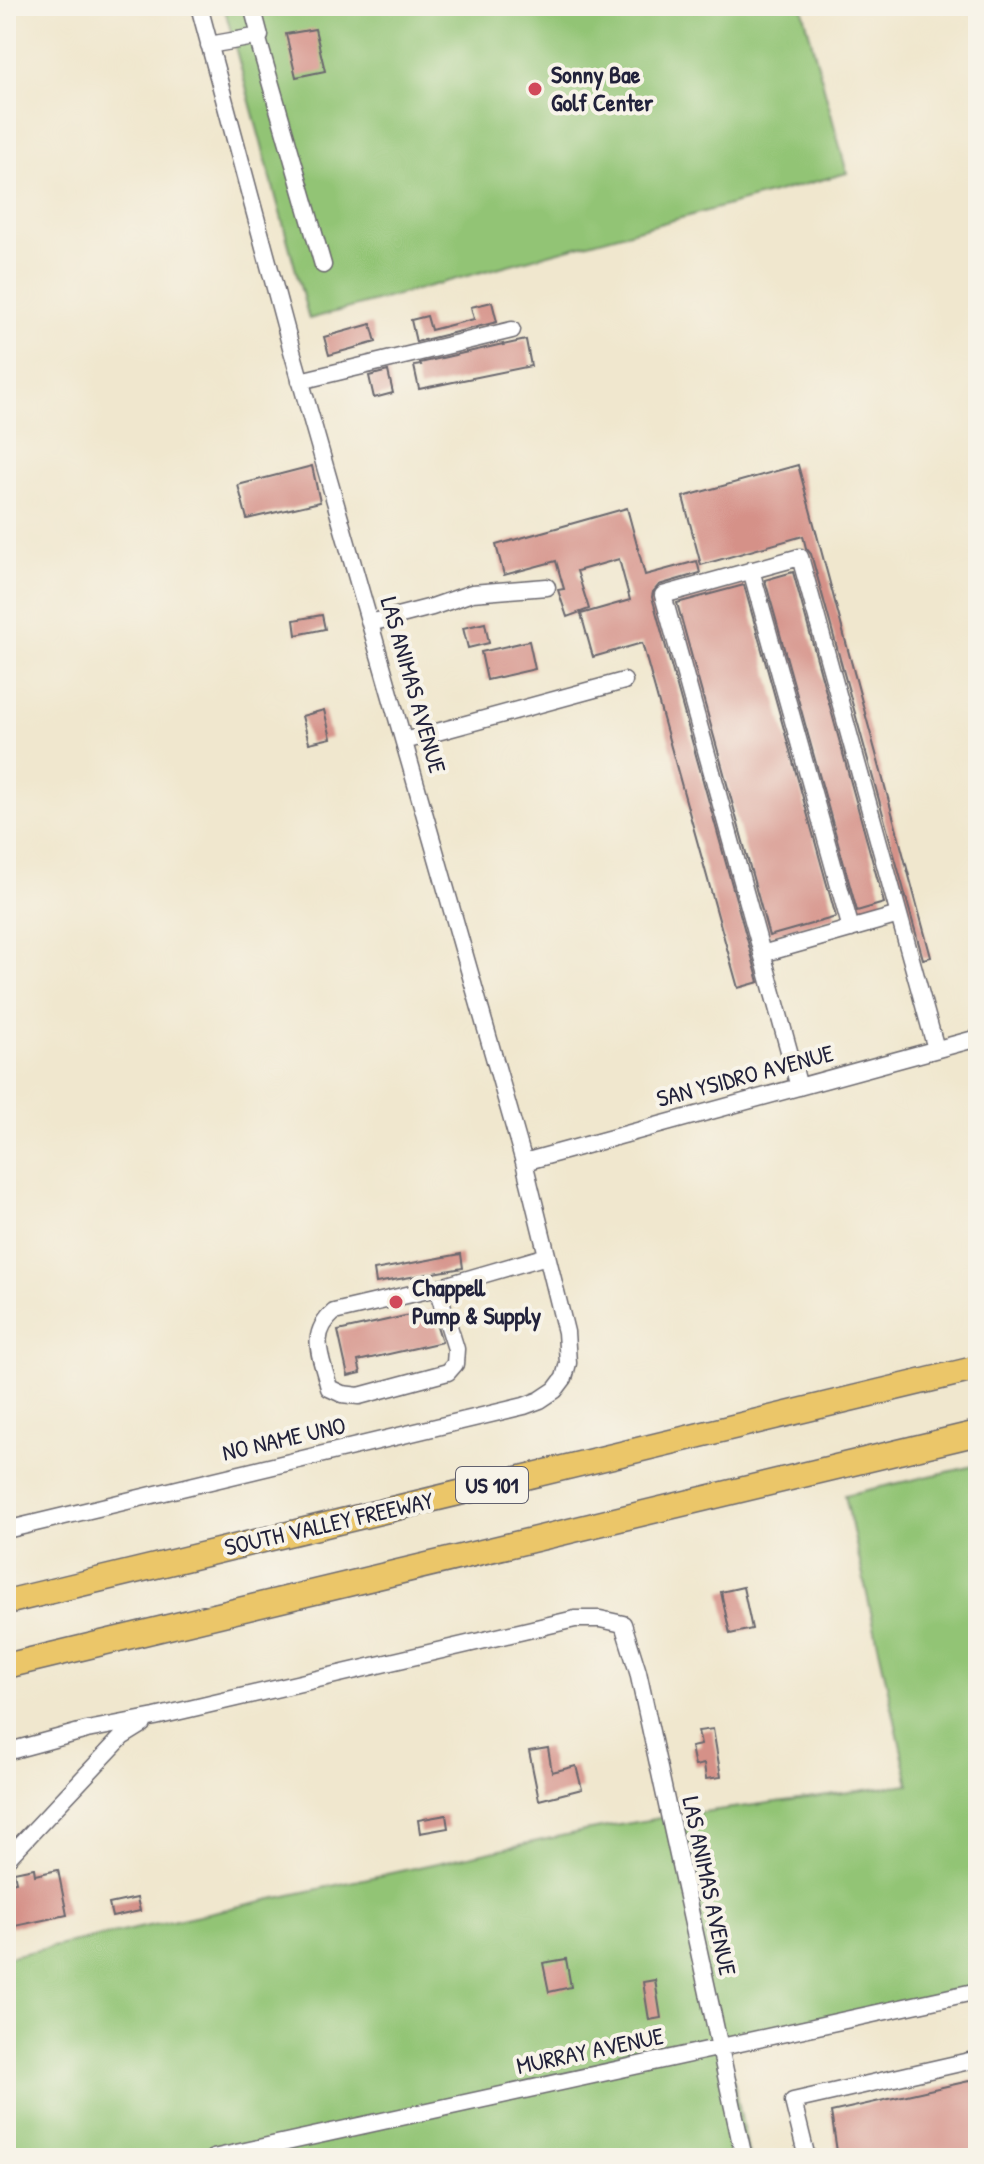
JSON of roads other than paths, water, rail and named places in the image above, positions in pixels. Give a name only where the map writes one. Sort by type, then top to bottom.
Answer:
[{"type":"highway","name":"SOUTH VALLEY FREEWAY","points":[[6,1602],[978,1368]]},
{"type":"highway","points":[[6,1666],[978,1433]]},
{"type":"street","name":"LAS ANIMAS AVENUE","points":[[199,6],[300,381],[524,1162],[566,1332],[568,1363],[564,1378]]},
{"type":"street","points":[[209,45],[260,36],[252,6]]},
{"type":"street","points":[[257,36],[323,265]]},
{"type":"street","points":[[300,381],[512,330]]},
{"type":"street","points":[[799,1087],[663,595],[751,570],[800,557],[936,1049]]},
{"type":"street","points":[[751,570],[851,929]]},
{"type":"street","points":[[370,623],[472,593],[547,587]]},
{"type":"street","points":[[404,741],[624,681]]},
{"type":"street","points":[[762,954],[899,915]]},
{"type":"street","name":"SAN YSIDRO AVENUE","points":[[524,1162],[978,1038]]},
{"type":"street","points":[[437,1288],[456,1349],[455,1364],[448,1372],[359,1396],[342,1394],[329,1388],[317,1338],[324,1321],[334,1312],[437,1288],[547,1256]]},
{"type":"street","name":"NO NAME UNO","points":[[6,1530],[524,1406],[555,1390],[564,1378]]},
{"type":"street","name":"LAS ANIMAS AVENUE","points":[[155,1717],[575,1619],[600,1619],[623,1624],[638,1672],[744,2158]]},
{"type":"street","points":[[6,1752],[87,1730],[155,1717]]},
{"type":"street","points":[[6,1860],[122,1737],[155,1717]]},
{"type":"street","name":"MURRAY AVENUE","points":[[213,2158],[978,1991]]},
{"type":"street","points":[[807,2158],[793,2101],[978,2059]]},
{"type":"place","name":"Sonny Bae Golf Center","points":[[535,89]]},
{"type":"place","name":"Chappell Pump & Supply","points":[[396,1302]]}]
